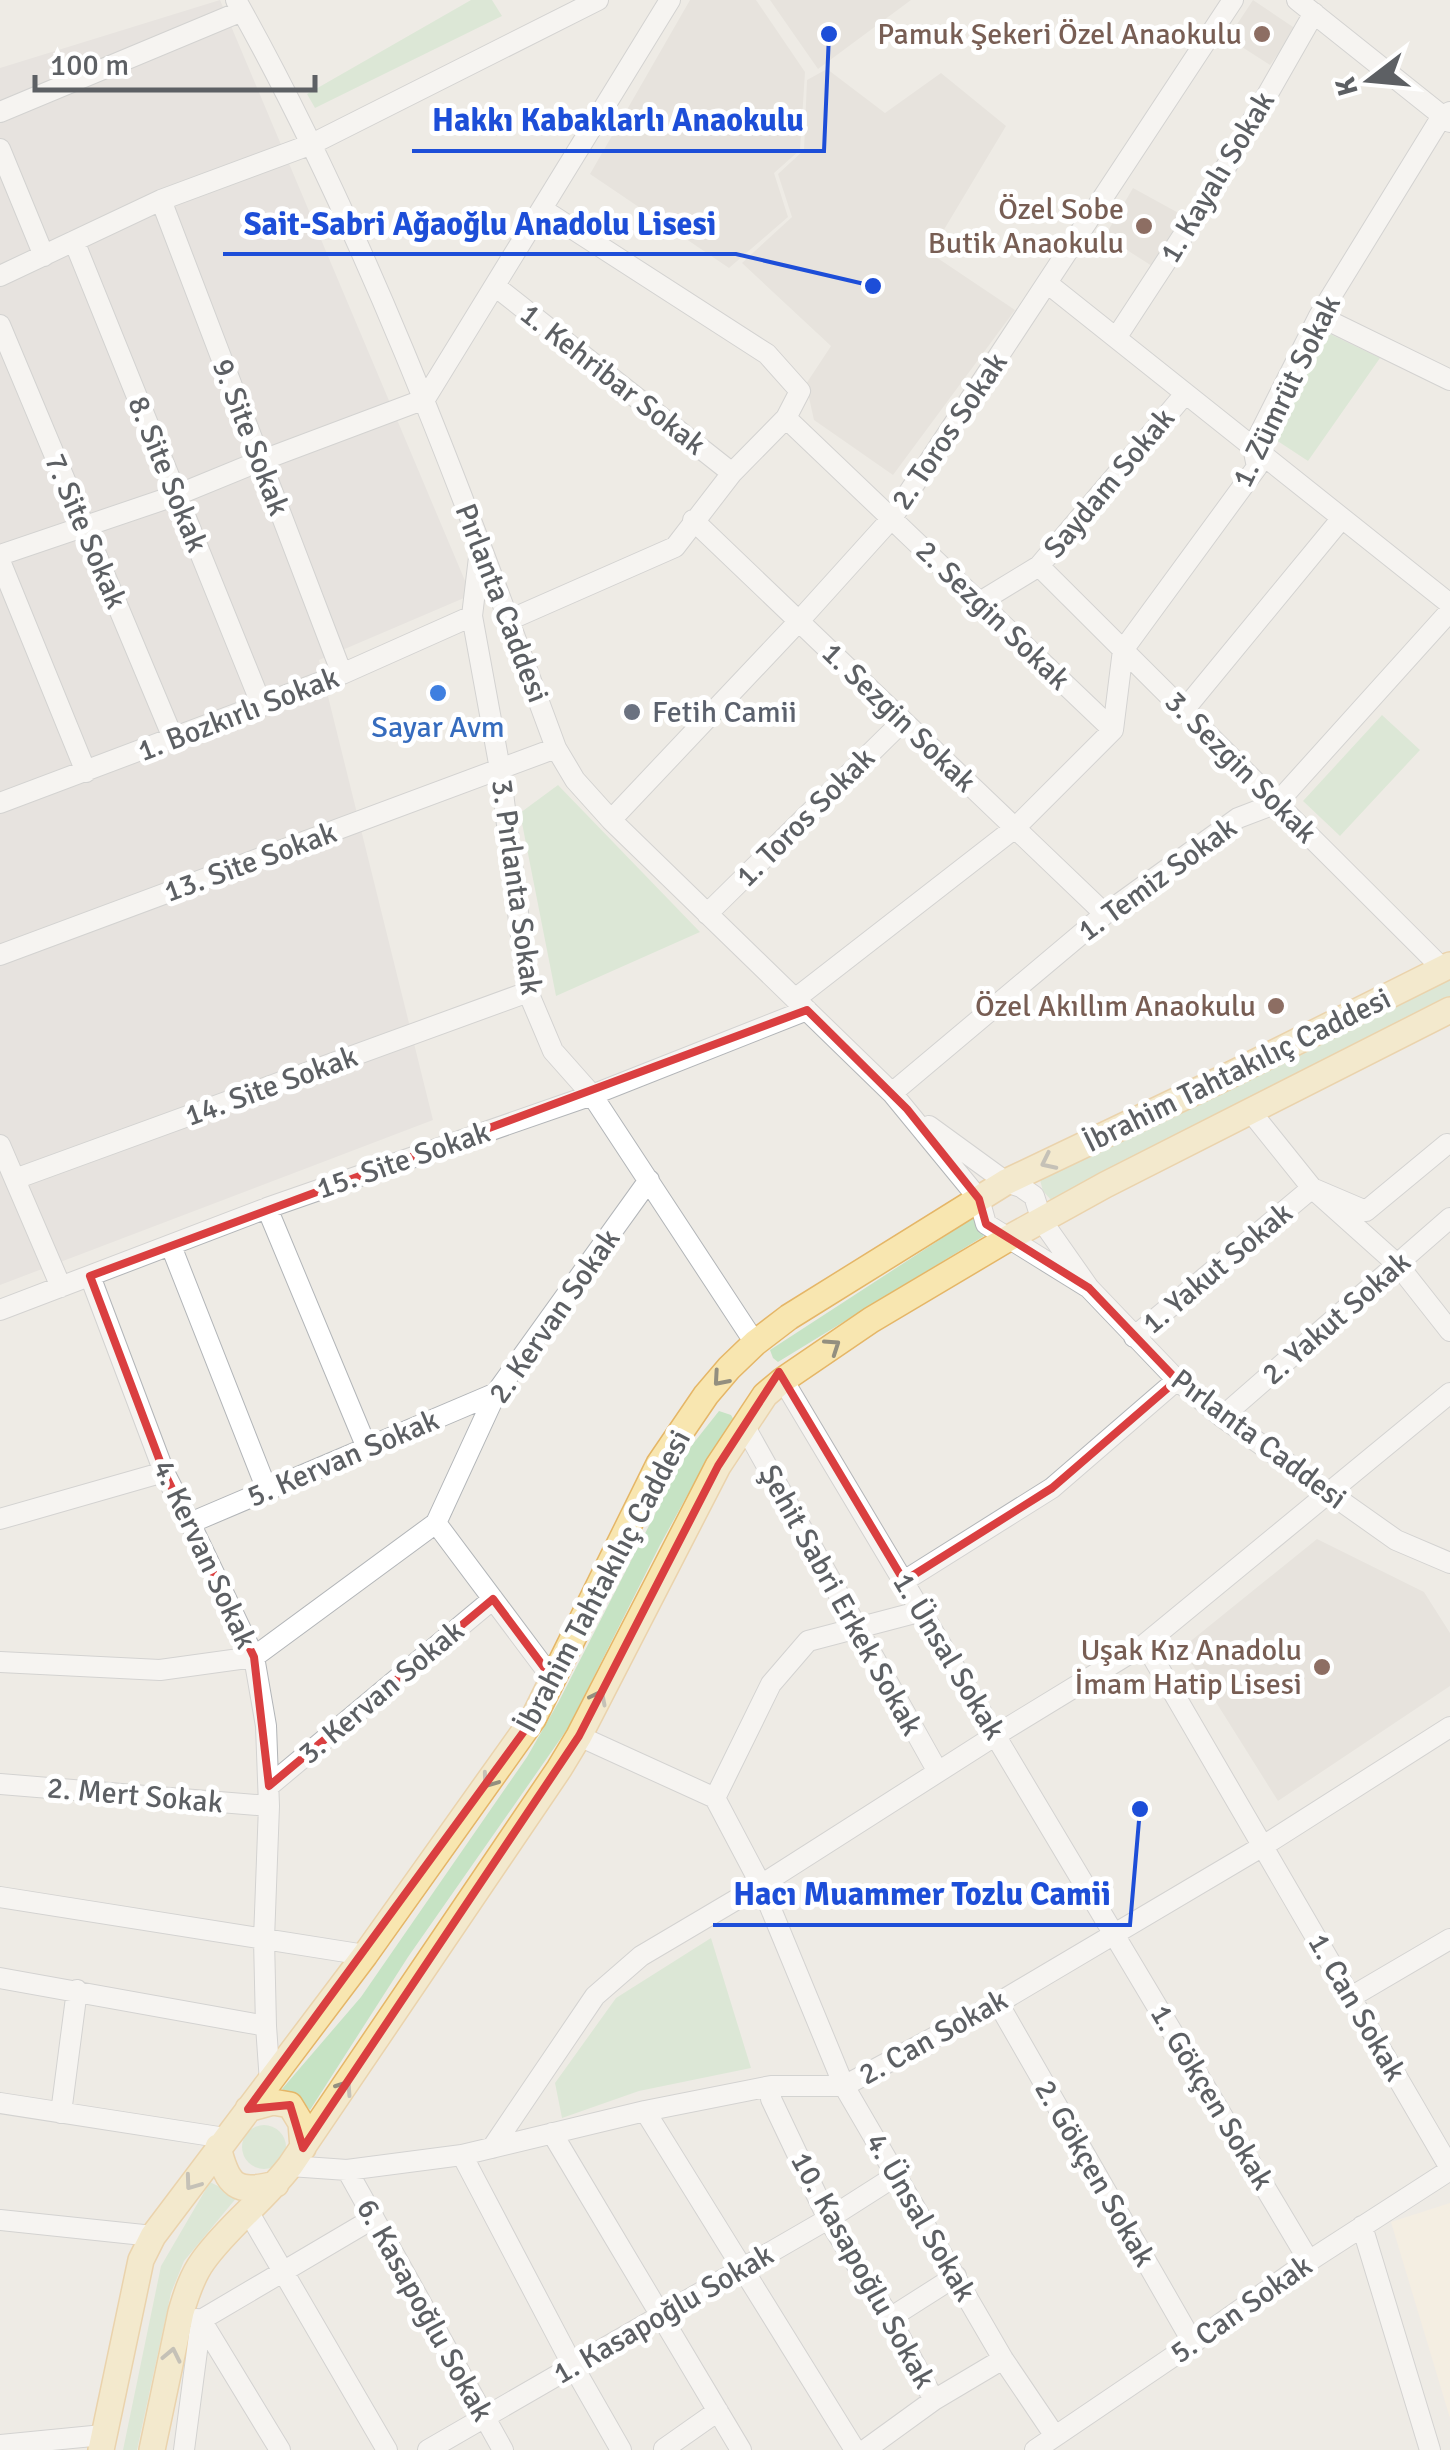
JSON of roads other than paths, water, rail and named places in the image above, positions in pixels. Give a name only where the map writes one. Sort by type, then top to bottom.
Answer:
[{"type":"main road","name":"İbrahim Tahtakılıç Caddesi","points":[[102,2442],[141,2260],[153,2236],[365,1955],[533,1719],[659,1464],[729,1368],[789,1317],[1006,1182],[1446,967]]},
{"type":"main road","name":"İbrahim Tahtakılıç Caddesi","points":[[152,2450],[191,2316],[187,2292],[201,2263],[290,2166],[579,1736],[718,1466],[764,1395],[871,1320],[1008,1238],[1450,1010]]},
{"type":"main road","points":[[755,1343],[783,1380]]},
{"type":"main road","points":[[221,2142],[223,2169],[234,2185],[252,2190],[290,2166],[301,2123],[290,2105],[273,2102],[248,2109]]},
{"type":"street","points":[[0,276],[160,200],[312,144],[598,0]]},
{"type":"street","points":[[652,0],[655,25]]},
{"type":"street","points":[[86,772],[0,558],[177,495],[425,399],[670,0]]},
{"type":"street","name":"2. Toros Sokak","points":[[611,820],[892,518],[1233,0]]},
{"type":"street","points":[[0,112],[239,6]]},
{"type":"street","name":"Pırlanta Caddesi","points":[[239,6],[312,144],[425,399],[556,748],[575,780],[611,820],[899,1101],[979,1199],[986,1224],[1089,1288]]},
{"type":"street","points":[[1306,7],[1447,117]]},
{"type":"street","name":"1. Kayalı Sokak","points":[[1116,338],[1214,188],[1306,7]]},
{"type":"street","name":"1. Zümrüt Sokak","points":[[1113,730],[1123,650],[1256,467],[1253,447],[1318,316],[1447,117]]},
{"type":"street","points":[[0,150],[44,256]]},
{"type":"street","name":"9. Site Sokak","points":[[160,200],[342,674]]},
{"type":"street","points":[[508,620],[675,546],[732,473],[786,418],[800,392],[767,354],[542,209]]},
{"type":"street","name":"8. Site Sokak","points":[[74,241],[262,706]]},
{"type":"street","points":[[1047,284],[1450,608]]},
{"type":"street","name":"1. Kehribar Sokak","points":[[495,286],[732,473]]},
{"type":"street","points":[[1318,316],[1450,380]]},
{"type":"street","name":"7. Site Sokak","points":[[0,324],[173,738]]},
{"type":"street","name":"Saydam Sokak","points":[[980,602],[1039,566],[1186,394]]},
{"type":"street","name":"2. Sezgin Sokak","points":[[786,418],[1113,730]]},
{"type":"street","points":[[1184,710],[1342,518]]},
{"type":"street","name":"1. Sezgin Sokak","points":[[693,520],[1104,914]]},
{"type":"street","name":"3. Pırlanta Sokak","points":[[480,546],[472,616],[500,769],[528,992],[553,1051],[592,1095],[755,1343]]},
{"type":"street","name":"3. Sezgin Sokak","points":[[1039,566],[1446,967]]},
{"type":"street","name":"1. Temiz Sokak","points":[[899,1101],[1104,914],[1238,818],[1276,802],[1450,608]]},
{"type":"street","name":"1. Bozkırlı Sokak","points":[[0,803],[262,706],[472,616]]},
{"type":"street","name":"1. Toros Sokak","points":[[707,914],[903,721]]},
{"type":"street","points":[[801,1005],[1014,828],[1113,730]]},
{"type":"street","name":"13. Site Sokak","points":[[0,955],[556,748]]},
{"type":"street","name":"14. Site Sokak","points":[[14,1178],[528,992]]},
{"type":"street","name":"15. Site Sokak","points":[[0,1310],[267,1208],[592,1095],[801,1005]]},
{"type":"street","name":"Pırlanta Caddesi","points":[[899,1101],[1006,1182],[1034,1196],[1042,1222],[1089,1288],[1176,1380],[1326,1493],[1396,1540],[1450,1563]]},
{"type":"street","points":[[1251,1112],[1312,1188],[1398,1265],[1450,1331]]},
{"type":"street","name":"1. Yakut Sokak","points":[[1134,1337],[1312,1188],[1366,1210],[1447,1144]]},
{"type":"street","points":[[0,1145],[61,1287]]},
{"type":"street","name":"2. Kervan Sokak","points":[[254,1657],[436,1523],[496,1393],[649,1180]]},
{"type":"street","points":[[267,1208],[367,1448]]},
{"type":"street","name":"2. Yakut Sokak","points":[[1222,1417],[1450,1218]]},
{"type":"street","points":[[171,1246],[268,1490]]},
{"type":"street","name":"4. Kervan Sokak","points":[[90,1276],[164,1472],[254,1657],[266,1726],[269,1796],[264,1940],[270,2082]]},
{"type":"street","name":"1. Ünsal Sokak","points":[[783,1380],[1115,1933]]},
{"type":"street","points":[[904,1581],[1052,1488],[1176,1380]]},
{"type":"street","name":"5. Kervan Sokak","points":[[190,1522],[496,1393]]},
{"type":"street","points":[[492,2148],[595,1996],[641,1956],[1145,1644],[1450,1393]]},
{"type":"street","name":"Şehit Sabri Erkek Sokak","points":[[745,1427],[938,1772]]},
{"type":"street","points":[[0,1519],[164,1472]]},
{"type":"street","points":[[436,1523],[552,1678]]},
{"type":"street","name":"3. Kervan Sokak","points":[[269,1796],[493,1598]]},
{"type":"street","points":[[579,1736],[715,1798],[771,1684],[808,1642],[922,1611]]},
{"type":"street","name":"1. Can Sokak","points":[[1145,1644],[1450,2169]]},
{"type":"street","points":[[0,1662],[160,1670],[254,1657]]},
{"type":"street","name":"2. Can Sokak","points":[[290,2166],[347,2170],[462,2155],[645,2111],[771,2086],[844,2086],[998,2003],[1263,1846],[1450,1726]]},
{"type":"street","name":"2. Mert Sokak","points":[[0,1784],[269,1796]]},
{"type":"street","name":"4. Ünsal Sokak","points":[[715,1798],[761,1885],[844,2086],[1003,2359],[1055,2436]]},
{"type":"street","points":[[0,1897],[365,1955]]},
{"type":"street","name":"1. Gökçen Sokak","points":[[1115,1933],[1309,2261]]},
{"type":"street","points":[[1351,1997],[1450,1939]]},
{"type":"street","points":[[0,1978],[266,2026]]},
{"type":"street","points":[[61,2113],[76,1990]]},
{"type":"street","name":"2. Gökçen Sokak","points":[[998,2003],[1193,2343]]},
{"type":"street","name":"10. Kasapoğlu Sokak","points":[[771,2086],[771,2099],[828,2220],[890,2318],[934,2400]]},
{"type":"street","points":[[0,2104],[221,2142]]},
{"type":"street","points":[[645,2111],[855,2450]]},
{"type":"street","points":[[552,2133],[741,2450]]},
{"type":"street","points":[[462,2155],[620,2450]]},
{"type":"street","name":"5. Can Sokak","points":[[1035,2450],[1450,2169]]},
{"type":"street","name":"6. Kasapoğlu Sokak","points":[[347,2170],[503,2450]]},
{"type":"street","name":"1. Kasapoğlu Sokak","points":[[428,2450],[828,2220],[897,2175]]},
{"type":"street","points":[[249,2212],[387,2450]]},
{"type":"street","points":[[191,2316],[284,2271],[374,2218]]},
{"type":"street","points":[[0,2220],[153,2236]]},
{"type":"street","points":[[1362,2226],[1430,2450]]},
{"type":"street","points":[[890,2318],[956,2276]]},
{"type":"street","points":[[184,2450],[191,2316]]},
{"type":"street","points":[[191,2316],[280,2450]]},
{"type":"street","points":[[865,2450],[934,2400],[1003,2359]]},
{"type":"street","points":[[663,2450],[718,2410]]},
{"type":"street","points":[[0,2445],[102,2442]]},
{"type":"place","name":"Hakkı Kabaklarlı Anaokulu","points":[[829,34]]},
{"type":"place","name":"Pamuk Şekeri Özel Anaokulu","points":[[1262,34]]},
{"type":"place","name":"Özel Sobe Butik Anaokulu","points":[[1144,226]]},
{"type":"place","name":"Sait-Sabri Ağaoğlu Anadolu Lisesi","points":[[873,286]]},
{"type":"place","name":"Sayar Avm","points":[[438,693]]},
{"type":"place","name":"Fetih Camii","points":[[632,712]]},
{"type":"place","name":"Özel Akıllım Anaokulu","points":[[1276,1006]]},
{"type":"place","name":"Uşak Kız Anadolu İmam Hatip Lisesi","points":[[1322,1667]]},
{"type":"place","name":"Hacı Muammer Tozlu Camii","points":[[1140,1809]]}]
